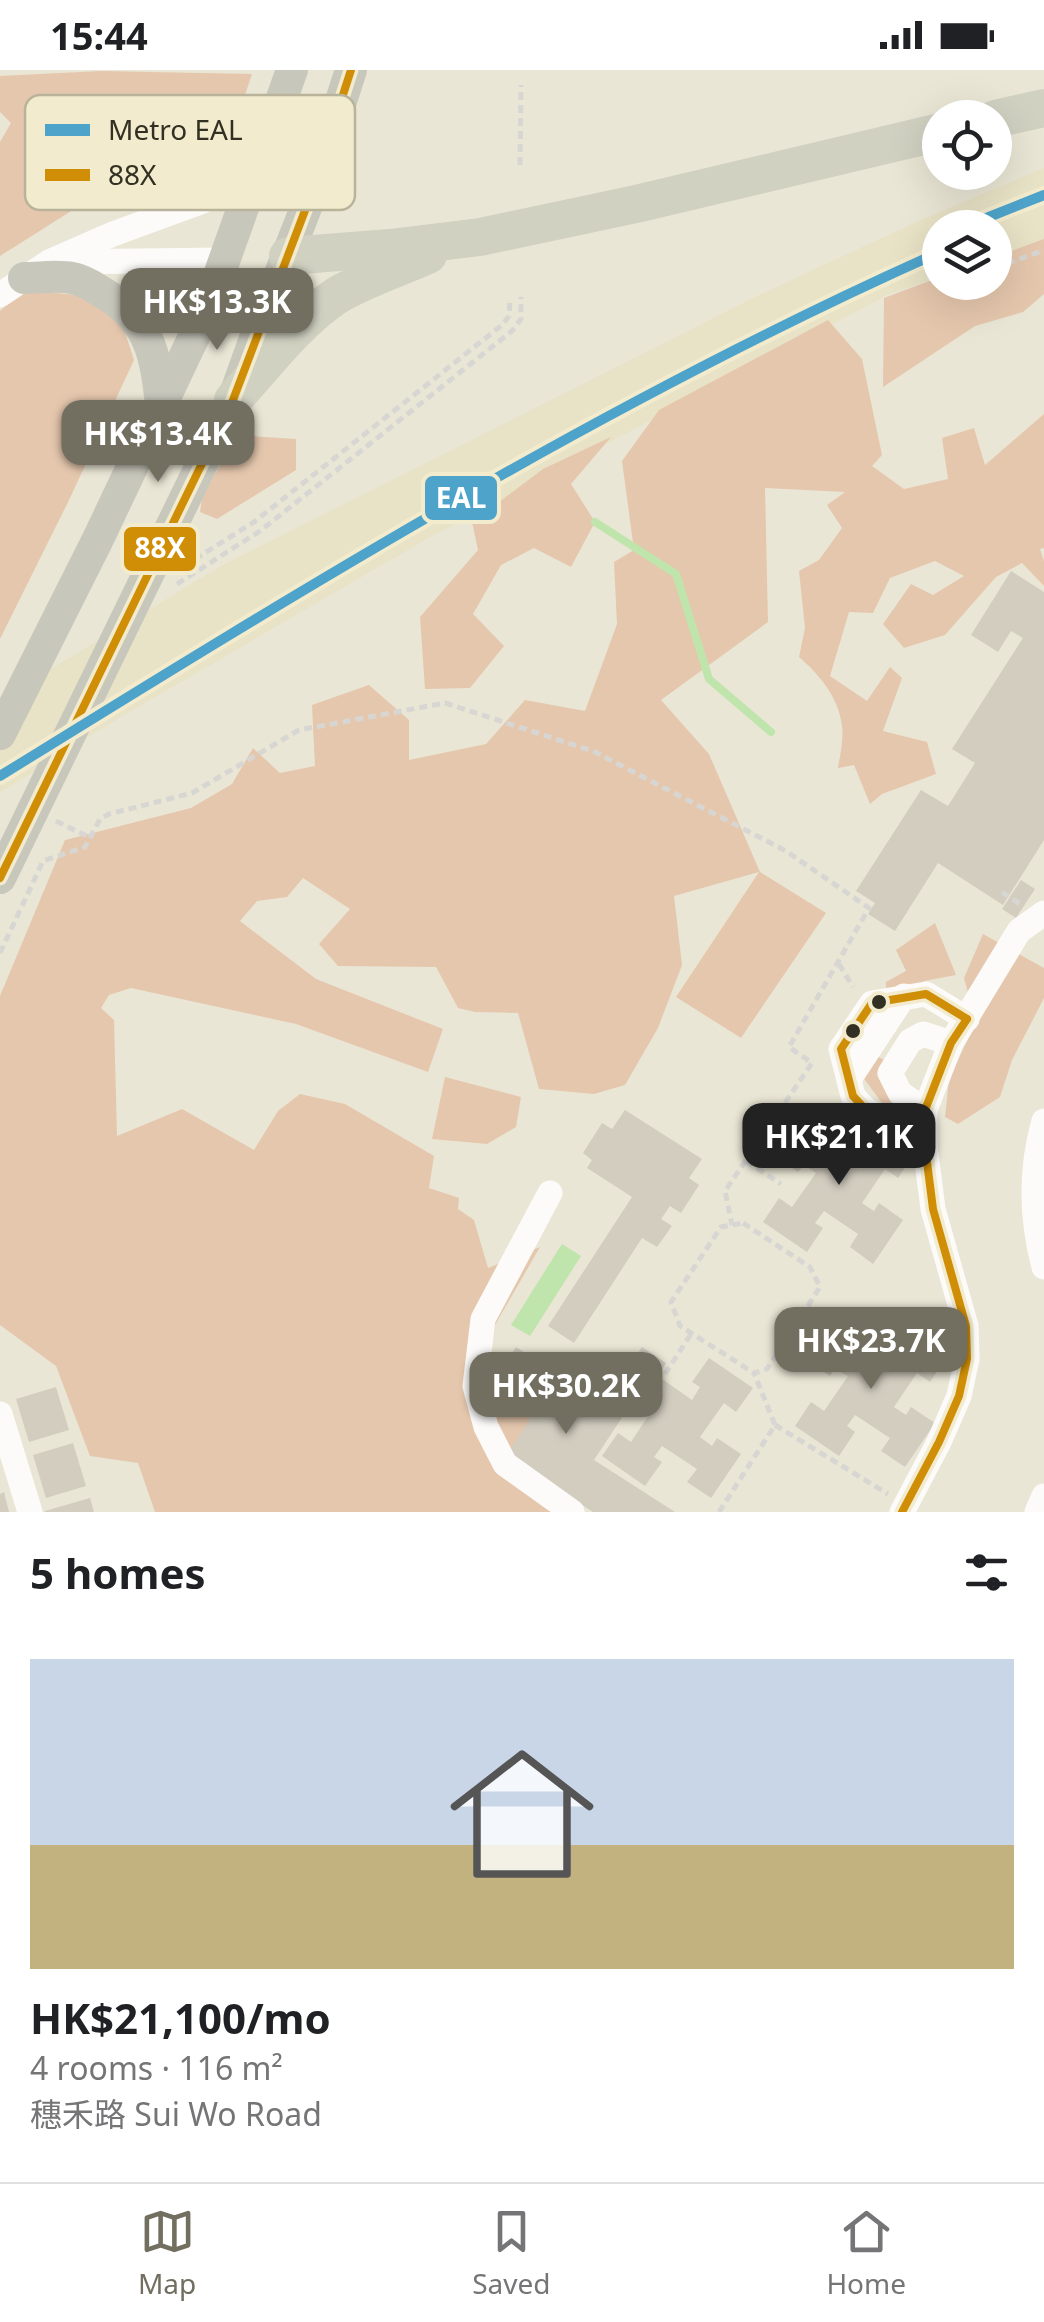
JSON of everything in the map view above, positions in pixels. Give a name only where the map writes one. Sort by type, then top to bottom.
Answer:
[{"type":"highway","points":[[1012,116],[1044,108]]},
{"type":"highway","points":[[288,256],[462,239],[636,204],[922,136]]},
{"type":"highway","points":[[233,400],[302,326],[335,297],[462,239]]},
{"type":"main road","points":[[0,734],[207,308],[243,210]]},
{"type":"main road","points":[[5,867],[233,400],[304,210]]},
{"type":"main road","points":[[224,260],[288,256]]},
{"type":"main road","points":[[24,278],[72,278],[93,286],[136,319],[156,363],[161,405]]},
{"type":"street","points":[[24,278],[113,234],[180,210]]},
{"type":"street","points":[[24,278],[121,263],[224,260]]},
{"type":"street","points":[[903,1508],[959,1396],[967,1359],[966,1326],[934,1209],[925,1146],[925,1110],[951,1042],[1019,930],[1044,913]]},
{"type":"street","points":[[925,1146],[866,1110],[853,1096],[841,1049],[872,1003],[926,994],[966,1019]]},
{"type":"street","points":[[925,1110],[900,1093],[890,1073],[910,1042],[922,1034],[951,1042]]},
{"type":"street","points":[[1044,1121],[1037,1145],[1033,1193],[1044,1267]]},
{"type":"street","points":[[550,1194],[483,1319],[475,1386],[486,1427],[506,1464],[572,1512]]},
{"type":"street","points":[[0,1414],[30,1512]]},
{"type":"street","points":[[1037,1512],[1044,1496]]},
{"type":"path","points":[[520,85],[520,165]]},
{"type":"path","points":[[1012,262],[1044,250]]},
{"type":"path","points":[[172,587],[260,531],[512,331],[520,319],[520,297]]},
{"type":"path","points":[[180,569],[254,522],[502,325],[509,316],[510,300]]},
{"type":"path","points":[[0,953],[43,861],[85,847],[100,819],[109,814],[192,793],[298,730],[445,703],[593,751],[786,851],[869,908],[789,1047],[812,1063],[725,1191],[732,1225]]},
{"type":"path","points":[[746,1161],[781,1184]]},
{"type":"path","points":[[754,1374],[767,1369],[820,1287],[810,1267],[742,1223],[721,1227],[671,1302],[680,1326],[754,1374],[775,1425],[903,1508]]},
{"type":"path","points":[[664,1374],[690,1334]]},
{"type":"path","points":[[780,1348],[814,1370]]},
{"type":"path","points":[[719,1512],[775,1425]]},
{"type":"shaded area","points":[[101,71],[252,74],[245,95],[25,95],[25,210],[73,210],[0,256],[0,142],[11,123],[0,112],[0,76]]},
{"type":"shaded area","points":[[1044,168],[1044,243],[1012,253],[1012,210],[944,210],[992,190],[1012,190],[1012,182]]},
{"type":"shaded area","points":[[922,219],[922,283],[891,293],[425,540],[109,724],[0,793],[0,700],[219,567],[757,296]]},
{"type":"shaded area","points":[[1044,239],[1044,294],[1023,312],[975,326],[883,387],[884,298],[922,284],[922,300],[1012,300],[1012,251]]},
{"type":"shaded area","points":[[23,290],[78,295],[122,323],[134,360],[0,639],[0,311]]},
{"type":"shaded area","points":[[828,320],[862,359],[882,455],[872,466],[904,489],[948,479],[942,438],[974,428],[985,465],[1044,414],[1044,548],[1040,549],[1044,586],[1022,563],[996,577],[945,635],[904,648],[883,624],[911,584],[933,595],[964,576],[935,561],[890,578],[873,613],[849,612],[830,676],[867,701],[890,667],[902,678],[883,731],[927,742],[936,774],[882,794],[870,804],[854,765],[838,768],[842,731],[837,706],[821,679],[799,657],[805,628],[799,571],[819,560],[842,528],[827,505],[845,492],[765,488],[768,622],[661,700],[709,754],[760,872],[826,913],[741,1038],[676,997],[759,872],[674,896],[682,965],[658,1028],[625,1085],[594,1094],[539,1089],[518,1013],[458,1008],[436,967],[338,966],[319,944],[350,909],[303,878],[287,897],[257,901],[240,921],[316,979],[443,1029],[428,1072],[296,1024],[131,988],[109,995],[101,1008],[114,1020],[117,1136],[182,1109],[254,1150],[278,1111],[300,1094],[345,1104],[434,1156],[429,1188],[459,1198],[458,1209],[474,1220],[488,1268],[540,1247],[495,1325],[485,1387],[526,1407],[539,1435],[556,1512],[155,1512],[138,1463],[90,1456],[56,1366],[0,1325],[0,996],[65,840],[191,808],[232,784],[253,748],[280,773],[315,766],[312,705],[369,685],[409,720],[409,760],[486,744],[525,700],[585,711],[617,624],[614,562],[634,550],[622,461],[659,410]]},
{"type":"shaded area","points":[[236,435],[296,439],[296,470],[217,519],[200,512],[202,498]]},
{"type":"shaded area","points":[[611,437],[571,484],[595,522],[571,567],[534,548],[501,565],[473,614],[504,646],[470,688],[425,689],[420,617],[478,550],[472,522],[543,469]]},
{"type":"shaded area","points":[[935,923],[956,975],[924,981],[904,1008],[886,1010],[886,982],[906,971],[896,950]]},
{"type":"shaded area","points":[[983,934],[1044,968],[1044,998],[1012,1060],[1000,1097],[958,1124],[945,1117],[949,1079],[976,1022],[964,978]]},
{"type":"shaded area","points":[[877,1056],[903,1071],[897,1104],[882,1103],[862,1076]]},
{"type":"shaded area","points":[[445,1077],[521,1097],[516,1127],[487,1144],[432,1139]]},
{"type":"shaded area","points":[[562,1244],[581,1256],[530,1336],[511,1325]]},
{"type":"building","points":[[1011,571],[1044,592],[1044,840],[1003,905],[938,863],[895,931],[868,914],[875,903],[856,891],[921,790],[948,806],[975,763],[952,749],[1023,638],[1011,631],[998,652],[971,635]]},
{"type":"building","points":[[1021,880],[1035,889],[1016,918],[1002,909]]},
{"type":"building","points":[[625,1110],[702,1159],[689,1178],[699,1185],[681,1213],[670,1206],[661,1219],[672,1226],[657,1247],[642,1238],[574,1343],[548,1326],[632,1197],[587,1168],[592,1160],[583,1153],[602,1123],[612,1129]]},
{"type":"building","points":[[804,1112],[828,1129],[819,1142],[854,1165],[862,1153],[854,1148],[870,1124],[914,1154],[898,1178],[885,1169],[862,1203],[874,1211],[879,1203],[903,1220],[873,1264],[850,1247],[858,1234],[824,1211],[815,1223],[823,1228],[807,1252],[763,1222],[779,1198],[792,1207],[816,1173],[804,1165],[798,1172],[774,1156]]},
{"type":"building","points":[[836,1316],[860,1333],[851,1345],[886,1369],[894,1357],[886,1352],[902,1328],[946,1358],[930,1382],[917,1373],[894,1407],[906,1415],[911,1407],[935,1423],[905,1467],[881,1451],[890,1438],[855,1415],[847,1426],[855,1432],[839,1456],[795,1426],[811,1402],[824,1411],[848,1376],[835,1369],[830,1376],[807,1360]]},
{"type":"building","points":[[516,1347],[623,1416],[594,1460],[675,1512],[593,1512],[506,1456],[530,1419],[487,1391]]},
{"type":"building","points":[[642,1347],[666,1363],[658,1376],[692,1400],[700,1387],[692,1382],[709,1358],[753,1388],[736,1412],[724,1403],[700,1437],[712,1446],[717,1438],[741,1454],[711,1498],[687,1482],[697,1469],[662,1446],[654,1457],[662,1462],[645,1486],[602,1456],[618,1433],[631,1442],[654,1407],[642,1399],[637,1407],[613,1391]]},
{"type":"building","points":[[56,1387],[69,1430],[29,1442],[16,1399]]},
{"type":"building","points":[[73,1443],[86,1486],[46,1498],[33,1455]]},
{"type":"building","points":[[4,1492],[9,1512],[0,1512],[0,1494]]},
{"type":"building","points":[[90,1498],[94,1512],[45,1512],[45,1511]]},
{"type":"waterway","points":[[595,522],[676,574],[709,679],[771,732]]},
{"type":"metro line","name":"EAL","points":[[1006,210],[1044,195]]},
{"type":"metro line","name":"EAL","points":[[0,776],[345,566],[579,432],[698,369],[922,260]]},
{"type":"transit line","name":"88X","points":[[343,95],[351,70]]},
{"type":"transit line","name":"88X","points":[[0,878],[233,400],[305,210]]},
{"type":"transit line","name":"88X","points":[[925,1146],[866,1110],[853,1096],[841,1049],[872,1003],[926,994],[967,1019]]},
{"type":"transit line","name":"88X","points":[[902,1512],[959,1396],[967,1359],[966,1326],[933,1209],[925,1146],[925,1110],[951,1043],[967,1019]]}]
